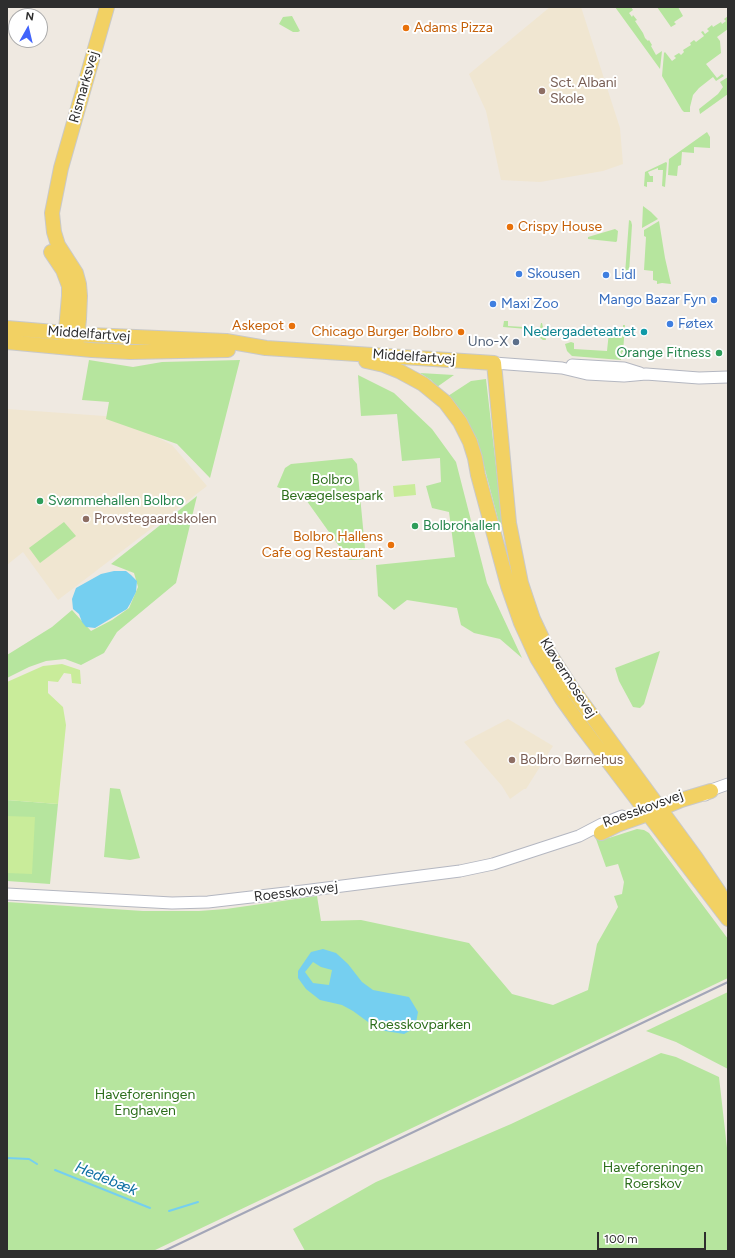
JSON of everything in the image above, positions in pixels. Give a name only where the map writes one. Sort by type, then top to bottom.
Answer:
[{"type":"main road","name":"Rismarksvej","points":[[72,338],[69,286],[50,249],[44,225],[45,213],[61,168],[107,7]]},
{"type":"main road","name":"Middelfartvej","points":[[7,328],[72,338],[130,352],[266,348],[494,363]]},
{"type":"main road","points":[[7,336],[72,338],[210,336],[226,341]]},
{"type":"main road","name":"Middelfartvej","points":[[7,342],[72,338],[168,339],[226,341],[266,348]]},
{"type":"main road","name":"Kløvermosevej","points":[[307,350],[366,360],[400,371],[424,384],[445,402],[460,422],[470,442],[508,586],[524,630],[540,664],[562,699],[598,749],[654,811]]},
{"type":"main road","name":"Kløvermosevej","points":[[494,363],[509,523],[521,583],[533,619],[549,653],[573,690],[728,919]]},
{"type":"main road","points":[[601,833],[617,824],[690,797],[711,791]]},
{"type":"main road","points":[[654,811],[685,853],[703,868],[728,908]]},
{"type":"street","name":"Middelfartvej","points":[[494,363],[562,368],[587,374],[624,376],[646,374],[699,378],[728,383]]},
{"type":"street","name":"Middelfartvej","points":[[699,378],[728,377]]},
{"type":"street","points":[[711,791],[728,784]]},
{"type":"street","name":"Roesskovsvej","points":[[7,894],[172,903],[208,902],[303,892],[460,871],[513,859],[578,836],[602,824],[654,811]]},
{"type":"street","name":"Roesskovsvej","points":[[578,836],[601,833]]},
{"type":"shaded area","name":"Sct. Albani Skole","points":[[550,7],[581,7],[620,128],[623,164],[603,171],[540,182],[501,180],[486,111],[469,74]]},
{"type":"shaded area","name":"Provstegaardskolen","points":[[7,409],[118,417],[172,445],[207,486],[58,600],[23,552],[7,565]]},
{"type":"shaded area","name":"Bolbro Børnehus","points":[[508,719],[553,746],[526,789],[510,799],[502,786],[464,742]]},
{"type":"green space","points":[[615,7],[631,7],[633,10],[629,13],[637,20],[635,21],[645,38],[648,41],[649,40],[656,55],[662,51],[660,69]]},
{"type":"green space","points":[[657,7],[678,7],[683,16],[674,22],[676,24],[671,27]]},
{"type":"green space","points":[[292,16],[300,31],[298,32],[293,32],[279,24],[283,17]]},
{"type":"green space","points":[[728,16],[728,29],[717,37],[720,41],[721,53],[706,64],[717,78],[722,74],[724,76],[716,81],[713,77],[699,88],[693,95],[690,112],[684,112],[662,76],[664,53],[665,52],[672,61],[676,58],[674,56],[679,53],[681,55],[684,52],[683,50],[691,45],[690,43],[694,40],[696,42],[704,36],[701,32],[703,31],[705,34],[709,31],[707,29],[712,25],[713,27],[721,22],[722,24],[726,21],[724,19]]},
{"type":"green space","points":[[728,77],[728,94],[700,114],[699,109],[718,94],[723,87],[720,82]]},
{"type":"green space","points":[[707,132],[710,137],[710,148],[694,147],[694,153],[682,152],[681,165],[678,166],[677,176],[668,175],[669,159]]},
{"type":"green space","points":[[666,162],[665,187],[662,186],[663,170],[658,170],[658,168],[648,172],[650,176],[653,176],[653,182],[647,182],[647,187],[644,186],[645,172]]},
{"type":"green space","points":[[643,206],[658,219],[642,228]]},
{"type":"green space","points":[[629,220],[631,221],[632,225],[629,273],[622,277],[622,274],[625,274]]},
{"type":"green space","points":[[659,221],[671,284],[657,284],[657,281],[653,280],[653,271],[644,270],[646,237],[644,236],[644,230]]},
{"type":"green space","points":[[615,229],[618,231],[616,242],[588,239],[588,237]]},
{"type":"green space","points":[[504,321],[508,321],[508,326],[540,328],[542,323],[546,340],[543,340],[527,329],[503,327]]},
{"type":"green space","points":[[623,325],[625,325],[621,360],[572,356],[567,351],[565,344],[571,342],[574,343],[574,349],[607,351],[609,332],[623,333]]},
{"type":"green space","points":[[89,360],[133,367],[162,362],[240,360],[210,478],[177,444],[106,419],[109,402],[82,400]]},
{"type":"green space","points":[[420,373],[454,375],[437,387],[431,380]]},
{"type":"green space","points":[[358,375],[394,393],[432,429],[456,462],[487,583],[522,658],[500,639],[474,633],[461,625],[457,608],[407,600],[394,610],[378,596],[376,565],[455,557],[449,512],[432,508],[426,486],[441,482],[440,458],[402,461],[397,414],[361,416]]},
{"type":"green space","points":[[486,379],[503,527],[500,527],[477,439],[461,411],[448,396],[471,381]]},
{"type":"green space","name":"Bolbro Bevægelsespark","points":[[352,458],[357,464],[366,559],[349,560],[304,497],[277,487],[285,468],[291,464]]},
{"type":"green space","points":[[415,484],[416,495],[394,497],[393,486]]},
{"type":"green space","points":[[197,496],[176,583],[117,632],[104,653],[81,665],[65,659],[46,661],[29,667],[7,678],[7,655],[52,627],[72,610],[91,631],[112,620],[129,608],[138,587],[134,573],[111,564]]},
{"type":"green space","points":[[64,522],[76,536],[40,563],[29,548]]},
{"type":"green space","points":[[660,651],[644,704],[640,708],[633,707],[619,681],[615,668]]},
{"type":"green space","points":[[62,664],[80,670],[81,684],[72,683],[71,674],[64,673],[58,682],[48,681],[48,693],[63,707],[66,725],[58,804],[7,800],[7,682],[43,666]]},
{"type":"green space","points":[[110,788],[120,789],[140,858],[130,860],[104,857]]},
{"type":"green space","points":[[7,800],[58,804],[50,884],[7,881]]},
{"type":"green space","points":[[7,816],[35,817],[32,874],[7,873]]},
{"type":"green space","points":[[637,829],[644,830],[649,833],[728,939],[728,978],[153,1251],[7,1251],[7,902],[143,911],[199,911],[226,909],[317,896],[321,921],[361,920],[469,943],[512,994],[553,1005],[588,990],[597,944],[618,907],[614,896],[622,894],[624,882],[618,864],[606,867],[596,839],[609,838]]},
{"type":"green space","points":[[728,992],[728,1069],[676,1042],[646,1031]]},
{"type":"green space","name":"Haveforeningen Roerskov","points":[[661,1053],[676,1057],[719,1077],[728,1157],[728,1251],[305,1251],[293,1229],[376,1182],[511,1124]]},
{"type":"water","points":[[114,571],[126,571],[137,581],[136,592],[130,604],[127,609],[95,628],[86,627],[79,614],[73,609],[72,599],[76,588],[101,574]]},
{"type":"water","points":[[323,949],[336,953],[348,964],[362,982],[373,990],[409,997],[418,1012],[415,1028],[404,1034],[379,1030],[342,1005],[320,1000],[306,989],[298,978],[298,971],[311,952]],"holes":[[[313,962],[321,967],[332,970],[329,985],[313,983],[305,972]]]},
{"type":"waterway","name":"Hedebæk","points":[[7,1158],[29,1159],[37,1164]]},
{"type":"waterway","name":"Hedebæk","points":[[55,1170],[150,1208]]},
{"type":"waterway","name":"Hedebæk","points":[[169,1211],[198,1202]]},
{"type":"railway","points":[[164,1251],[728,982]]},
{"type":"place","name":"Adams Pizza","points":[[406,28]]},
{"type":"place","name":"Sct. Albani Skole","points":[[542,91]]},
{"type":"place","name":"Crispy House","points":[[510,227]]},
{"type":"place","name":"Skousen","points":[[519,274]]},
{"type":"place","name":"Lidl","points":[[606,275]]},
{"type":"place","name":"Mango Bazar Fyn","points":[[714,300]]},
{"type":"place","name":"Maxi Zoo","points":[[493,304]]},
{"type":"place","name":"Føtex","points":[[670,324]]},
{"type":"place","name":"Askepot","points":[[292,326]]},
{"type":"place","name":"Chicago Burger Bolbro","points":[[461,332]]},
{"type":"place","name":"Nedergadeteatret","points":[[644,332]]},
{"type":"place","name":"Uno-X","points":[[516,342]]},
{"type":"place","name":"Orange Fitness","points":[[719,353]]},
{"type":"place","name":"Svømmehallen Bolbro","points":[[40,501]]},
{"type":"place","name":"Provstegaardskolen","points":[[86,519]]},
{"type":"place","name":"Bolbrohallen","points":[[415,526]]},
{"type":"place","name":"Bolbro Hallens Cafe og Restaurant","points":[[391,545]]},
{"type":"place","name":"Bolbro Børnehus","points":[[512,760]]},
{"type":"park label","name":"Roesskovparken","points":[[420,1025]]},
{"type":"park label","name":"Haveforeningen Enghaven","points":[[145,1104]]}]
